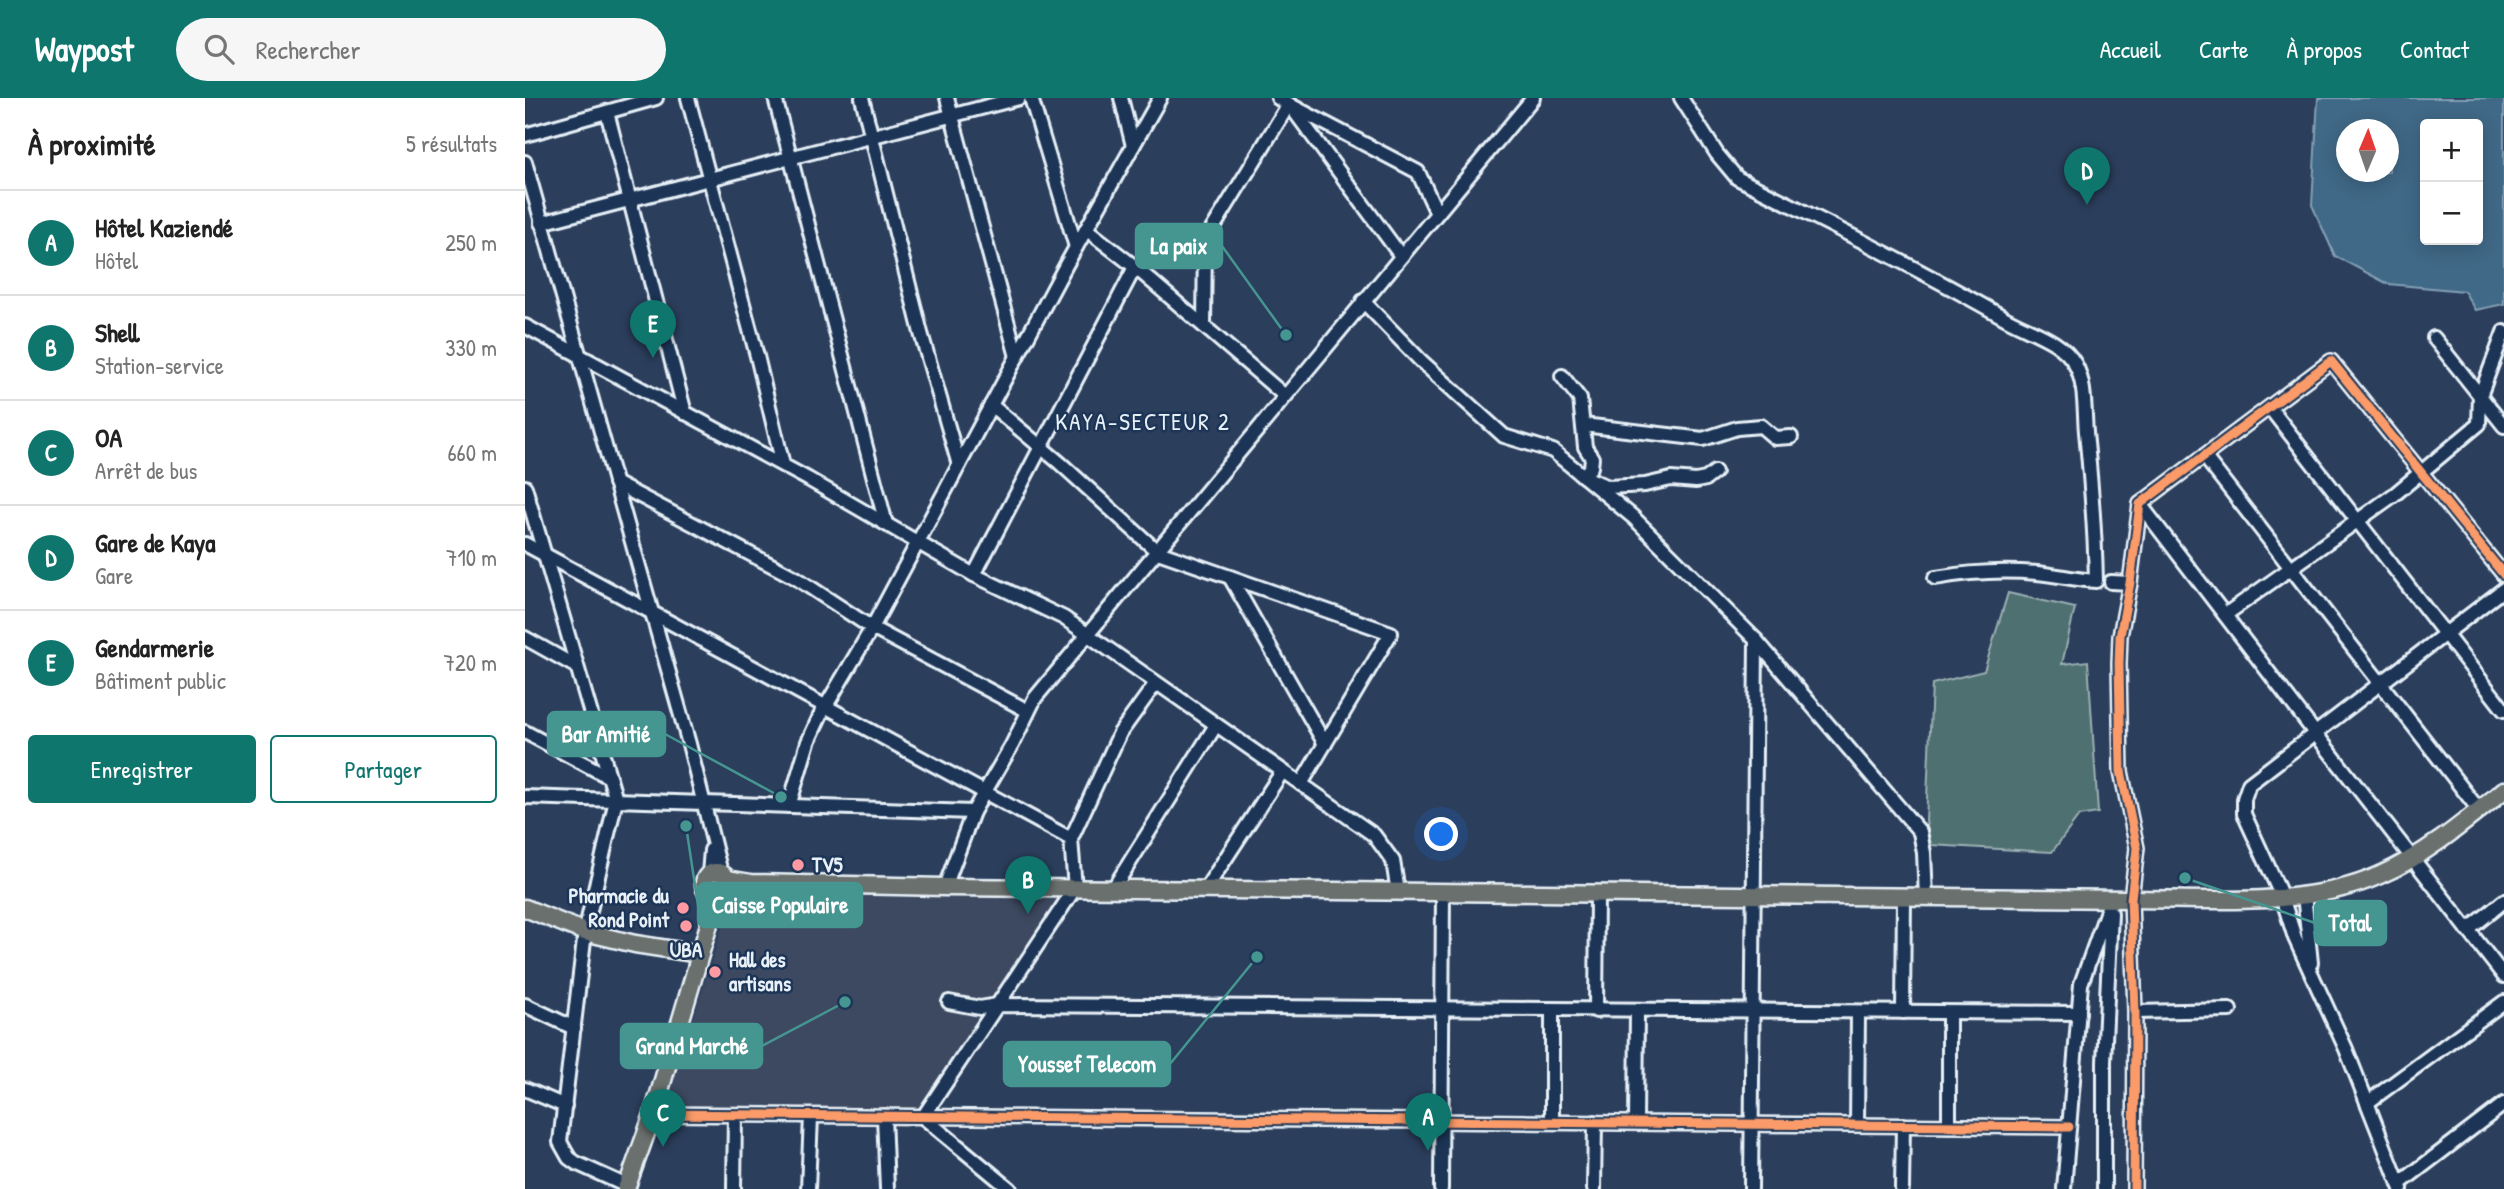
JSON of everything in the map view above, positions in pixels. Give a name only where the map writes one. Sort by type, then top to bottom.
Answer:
[{"type":"main road","points":[[626,1187],[653,1114],[719,884],[2110,900],[2282,897],[2357,884],[2413,859],[2504,790]]},
{"type":"main road","points":[[525,908],[585,932],[635,944],[700,954]]},
{"type":"street","points":[[525,135],[656,98]]},
{"type":"street","points":[[688,98],[783,466]]},
{"type":"street","points":[[775,98],[886,524]]},
{"type":"street","points":[[862,98],[921,333],[959,466]]},
{"type":"street","points":[[947,98],[1017,357]]},
{"type":"street","points":[[541,223],[1019,98]]},
{"type":"street","points":[[1031,98],[1076,247]]},
{"type":"street","points":[[1121,98],[1133,146]]},
{"type":"street","points":[[789,806],[809,742],[825,707],[872,628],[1076,247],[1160,98]]},
{"type":"street","points":[[945,887],[972,812],[1035,698],[1533,98]]},
{"type":"street","points":[[1681,98],[1717,154],[1737,178],[1912,265],[2026,330],[2056,342],[2075,364],[2083,391],[2094,502],[2096,581],[2072,580],[2028,572],[1972,572],[1935,578]]},
{"type":"street","points":[[1286,100],[1401,256]]},
{"type":"street","points":[[1286,100],[1418,172],[1435,209]]},
{"type":"street","points":[[1204,326],[1205,241],[1286,100]]},
{"type":"street","points":[[607,112],[685,413]]},
{"type":"street","points":[[525,162],[704,803],[719,884]]},
{"type":"street","points":[[1086,229],[1135,267],[1285,396]]},
{"type":"street","points":[[974,575],[1135,267]]},
{"type":"street","points":[[1363,301],[1421,361],[1504,436],[1553,451],[1633,517],[1756,640],[1920,832],[1926,897]]},
{"type":"street","points":[[525,326],[783,466],[974,575],[1064,618],[1374,835],[1393,861],[1398,892]]},
{"type":"street","points":[[2224,615],[2357,521],[2479,424],[2480,396],[2504,332]]},
{"type":"street","points":[[2434,338],[2504,426]]},
{"type":"street","points":[[2134,1189],[2135,1012],[2131,899],[2137,842],[2122,771],[2119,664],[2120,636],[2140,504],[2331,361],[2504,575]]},
{"type":"street","points":[[1562,376],[1580,399],[1585,447],[1592,458],[1591,467],[1583,476]]},
{"type":"street","points":[[992,405],[1158,552],[1391,633],[1301,784]]},
{"type":"street","points":[[2270,408],[2504,710]]},
{"type":"street","points":[[1583,425],[1703,439],[1737,428],[1761,426],[1775,438],[1791,437]]},
{"type":"street","points":[[2204,456],[2479,810]]},
{"type":"street","points":[[1583,476],[1608,487],[1645,485],[1671,479],[1696,481],[1706,479],[1715,472]]},
{"type":"street","points":[[615,483],[796,578],[872,628],[1028,711]]},
{"type":"street","points":[[525,487],[616,800],[585,932],[560,1142],[569,1158],[626,1187]]},
{"type":"street","points":[[2140,504],[2504,975]]},
{"type":"street","points":[[525,544],[1072,839]]},
{"type":"street","points":[[1230,577],[1325,744]]},
{"type":"street","points":[[2111,582],[2130,583]]},
{"type":"street","points":[[2504,589],[2249,784],[2243,814],[2282,897],[2289,924],[2312,971],[2400,1187],[2504,1104]]},
{"type":"street","points":[[525,638],[577,667]]},
{"type":"street","points":[[1751,1189],[1756,640]]},
{"type":"street","points":[[923,1116],[1075,888],[1072,839],[1120,733],[1156,683]]},
{"type":"street","points":[[1113,888],[1216,725]]},
{"type":"street","points":[[525,732],[609,777]]},
{"type":"street","points":[[1205,890],[1282,772]]},
{"type":"street","points":[[525,797],[972,812]]},
{"type":"street","points":[[1441,1189],[1443,892]]},
{"type":"street","points":[[1596,1011],[1597,894]]},
{"type":"street","points":[[2304,894],[2312,971]]},
{"type":"street","points":[[1903,1012],[1904,897]]},
{"type":"street","points":[[2064,1189],[2081,984],[2110,900]]},
{"type":"street","points":[[2104,1189],[2104,1062],[2110,900]]},
{"type":"street","points":[[2467,930],[2504,901]]},
{"type":"street","points":[[949,1002],[980,1008],[997,1005],[2079,1013]]},
{"type":"street","points":[[2367,1103],[2504,1002]]},
{"type":"street","points":[[525,1005],[574,1028]]},
{"type":"street","points":[[2135,1012],[2230,1010]]},
{"type":"street","points":[[1552,1011],[1552,1122]]},
{"type":"street","points":[[1636,1123],[1637,1011]]},
{"type":"street","points":[[1857,1125],[1858,1012]]},
{"type":"street","points":[[1949,1013],[1949,1126]]},
{"type":"street","points":[[525,1089],[565,1106]]},
{"type":"street","points":[[653,1114],[2069,1127]]},
{"type":"street","points":[[734,1189],[735,1115]]},
{"type":"street","points":[[808,1189],[811,1116]]},
{"type":"street","points":[[884,1116],[887,1189]]},
{"type":"street","points":[[923,1116],[1010,1189]]},
{"type":"street","points":[[1594,1189],[1595,1122]]},
{"type":"street","points":[[1902,1189],[1903,1125]]},
{"type":"shaded area","points":[[2318,98],[2504,98],[2504,304],[2475,310],[2464,291],[2388,284],[2335,256],[2312,205]]},
{"type":"shaded area","points":[[733,894],[1061,897],[921,1109],[665,1108]]},
{"type":"green space","points":[[2008,593],[2075,608],[2062,664],[2088,661],[2098,813],[2079,816],[2052,852],[1931,845],[1926,821],[1932,684],[1984,671]]},
{"type":"cycle path","points":[[2134,1189],[2135,1012],[2131,899],[2137,848],[2121,771],[2119,664],[2120,636],[2140,504],[2331,361],[2504,575]]},
{"type":"cycle path","points":[[653,1114],[2069,1127]]},
{"type":"place","name":"Gare de Kaya","points":[[2087,205]]},
{"type":"place","name":"La paix","points":[[1286,335]]},
{"type":"place","name":"Gendarmerie","points":[[653,358]]},
{"type":"place","name":"Bar Amitié","points":[[781,797]]},
{"type":"place","name":"Caisse Populaire","points":[[686,826]]},
{"type":"place","name":"TV5","points":[[798,865]]},
{"type":"place","name":"Total","points":[[2185,878]]},
{"type":"place","name":"Pharmacie du Rond Point","points":[[683,908]]},
{"type":"place","name":"Shell","points":[[1028,914]]},
{"type":"place","name":"UBA","points":[[686,926]]},
{"type":"place","name":"Youssef Telecom","points":[[1257,957]]},
{"type":"place","name":"Hall des artisans","points":[[715,972]]},
{"type":"place","name":"Grand Marché","points":[[845,1002]]},
{"type":"place","name":"OA","points":[[663,1147]]},
{"type":"place","name":"Hôtel Kaziendé","points":[[1428,1151]]},
{"type":"district","name":"KAYA-SECTEUR 2","points":[[1143,422]]}]
